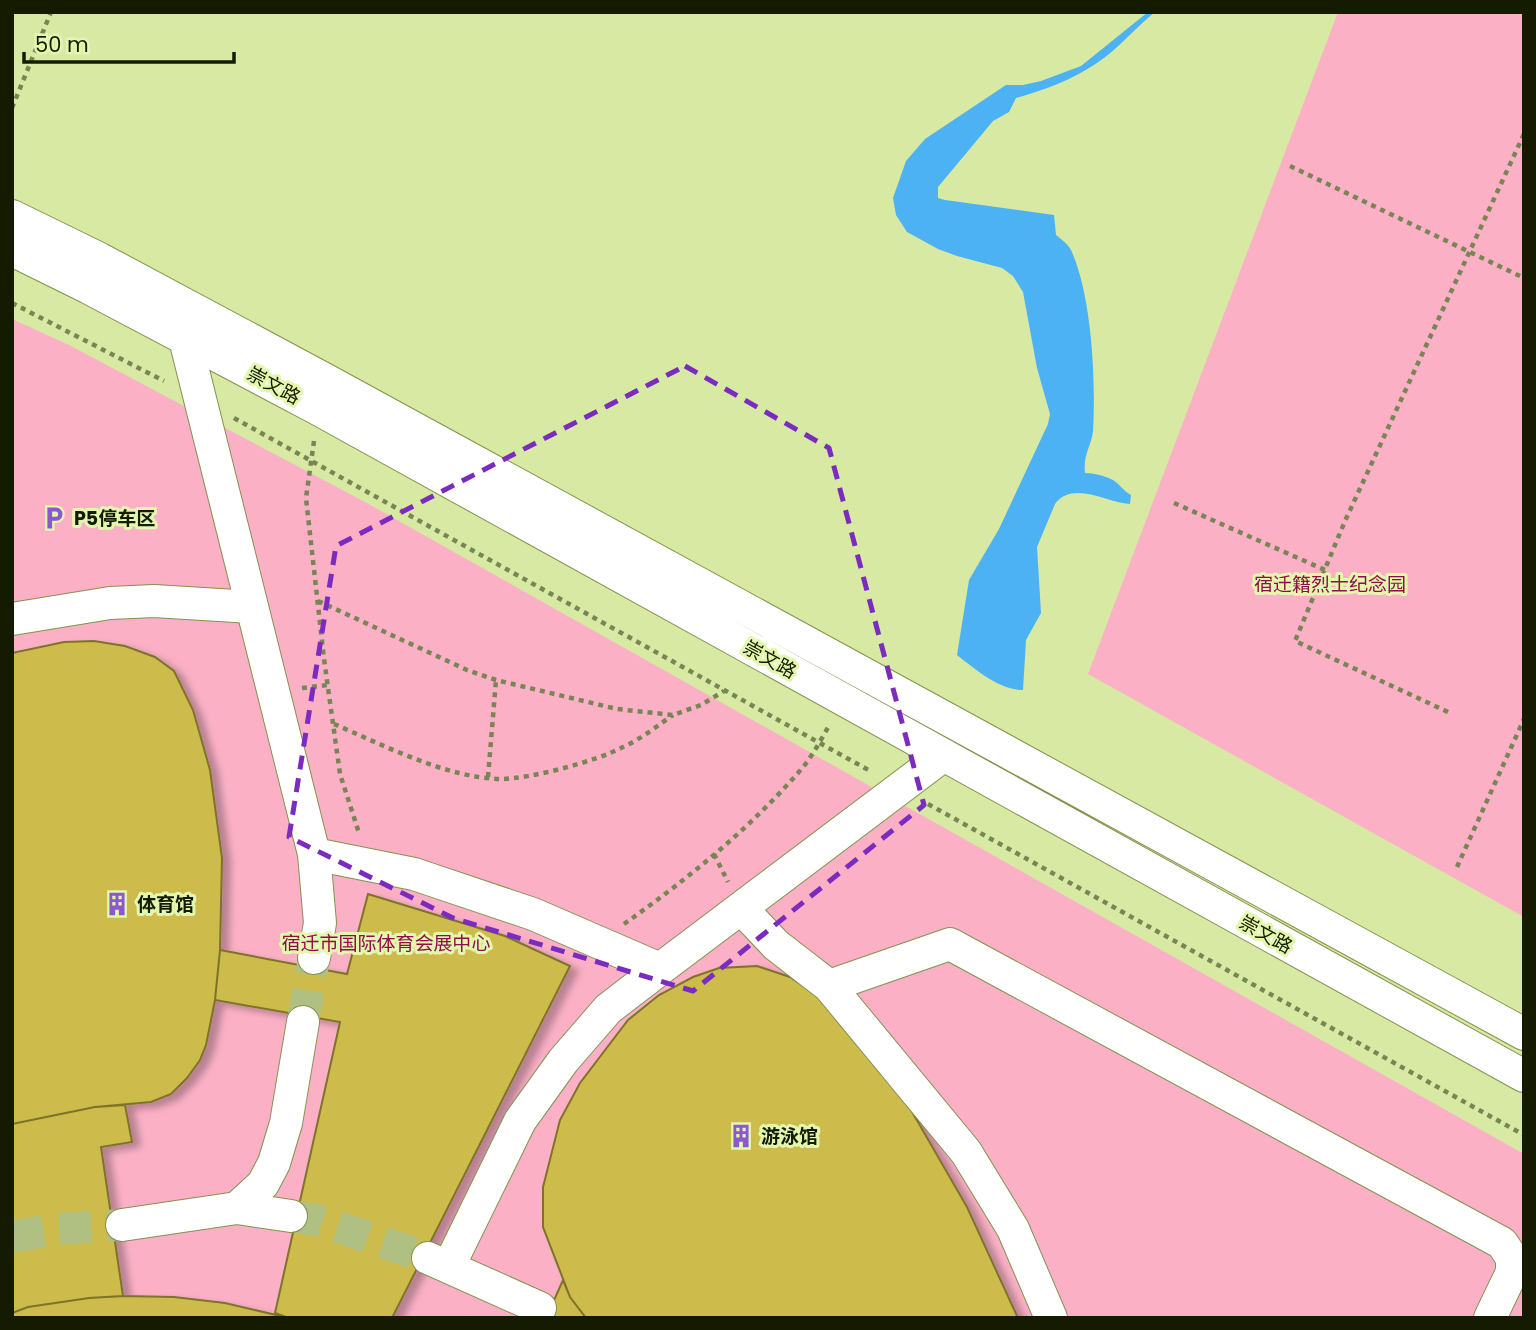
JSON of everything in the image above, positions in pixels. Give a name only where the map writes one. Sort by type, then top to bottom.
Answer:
[{"type":"street","name":"崇文路","points":[[12,216],[100,259],[328,381],[1524,1034]]},
{"type":"street","name":"崇文路","points":[[12,250],[318,409],[1524,1076]]},
{"type":"street","points":[[185,339],[314,854],[320,923],[314,958]]},
{"type":"street","points":[[12,619],[110,603],[154,601],[252,607]]},
{"type":"street","points":[[540,1308],[438,1262],[520,1121],[564,1061],[608,1009],[944,755]]},
{"type":"street","points":[[314,854],[414,874],[520,910],[660,969]]},
{"type":"street","points":[[741,908],[776,945],[829,986],[965,1152],[1013,1229],[1051,1318]]},
{"type":"street","points":[[829,986],[950,944],[1502,1243],[1512,1258],[1512,1272],[1490,1318]]},
{"type":"street","points":[[237,1208],[263,1184],[274,1163],[286,1124],[303,1022]]},
{"type":"street","points":[[122,1225],[237,1208],[291,1216]]},
{"type":"path","points":[[12,108],[51,12]]},
{"type":"path","points":[[1448,712],[1294,641],[1524,134]]},
{"type":"path","points":[[1290,166],[1524,278]]},
{"type":"path","points":[[12,303],[311,459],[1524,1135]]},
{"type":"path","points":[[318,409],[306,498],[317,600],[341,774],[369,865]]},
{"type":"path","points":[[1174,503],[1325,570]]},
{"type":"path","points":[[317,600],[467,670],[496,680],[617,709],[673,715]]},
{"type":"path","points":[[488,777],[496,680]]},
{"type":"path","points":[[333,724],[418,761],[467,774],[500,779],[562,769],[623,747],[673,715],[701,705],[724,691]]},
{"type":"path","points":[[598,943],[683,882],[769,803],[805,764],[845,701]]},
{"type":"path","points":[[1457,867],[1524,719]]},
{"type":"highlighted area","points":[[685,366],[829,448],[924,805],[693,991],[453,918],[289,837],[336,546]]},
{"type":"green space","name":"宿迁籍烈士纪念园","points":[[1338,12],[1524,12],[1524,917],[1088,674]]},
{"type":"green space","name":"宿迁市国际体育会展中心","points":[[12,319],[69,345],[365,502],[1524,1154],[1524,1318],[12,1318]]},
{"type":"water","points":[[1148,12],[1155,12],[1097,63],[1058,84],[1016,98],[1009,112],[993,121],[938,187],[938,198],[945,200],[1054,215],[1056,235],[1070,248],[1078,269],[1088,314],[1094,388],[1093,431],[1085,460],[1085,473],[1113,480],[1131,495],[1130,504],[1081,493],[1062,497],[1055,504],[1037,547],[1041,613],[1026,640],[1023,690],[1014,689],[988,678],[957,655],[969,580],[999,529],[1048,424],[1050,414],[1037,368],[1023,292],[1013,276],[1002,268],[938,249],[907,232],[896,215],[893,198],[906,161],[925,139],[1006,85],[1041,81],[1081,66]]},
{"type":"building","name":"体育馆","points":[[94,641],[125,646],[155,657],[174,671],[193,710],[210,770],[222,858],[220,950],[215,1000],[206,1045],[200,1060],[171,1094],[151,1102],[95,1107],[12,1124],[12,653],[64,642]]},
{"type":"building","points":[[368,894],[505,936],[570,966],[392,1318],[289,1318],[275,1313],[340,1022],[215,1000],[220,950],[347,974]]},
{"type":"building","name":"游泳馆","points":[[757,966],[790,977],[831,1004],[907,1103],[967,1207],[1018,1318],[586,1318],[570,1297],[543,1227],[543,1187],[560,1120],[580,1083],[628,1020],[659,995],[693,977],[719,968]]},
{"type":"building","points":[[125,1105],[132,1142],[101,1147],[123,1296],[28,1307],[12,1313],[12,1124],[95,1107]]},
{"type":"building","points":[[563,1280],[570,1297],[586,1318],[546,1318]]},
{"type":"building","points":[[123,1296],[174,1297],[225,1303],[289,1318],[12,1318],[12,1313],[28,1307]]},
{"type":"tunnel","points":[[303,1022],[314,958]]},
{"type":"tunnel","points":[[291,1216],[321,1221],[428,1258]]},
{"type":"tunnel","points":[[12,1237],[56,1229],[122,1225]]},
{"type":"place","name":"P5停车区","points":[[54,518]]},
{"type":"place","name":"体育馆","points":[[117,904]]},
{"type":"place","name":"游泳馆","points":[[741,1136]]}]
